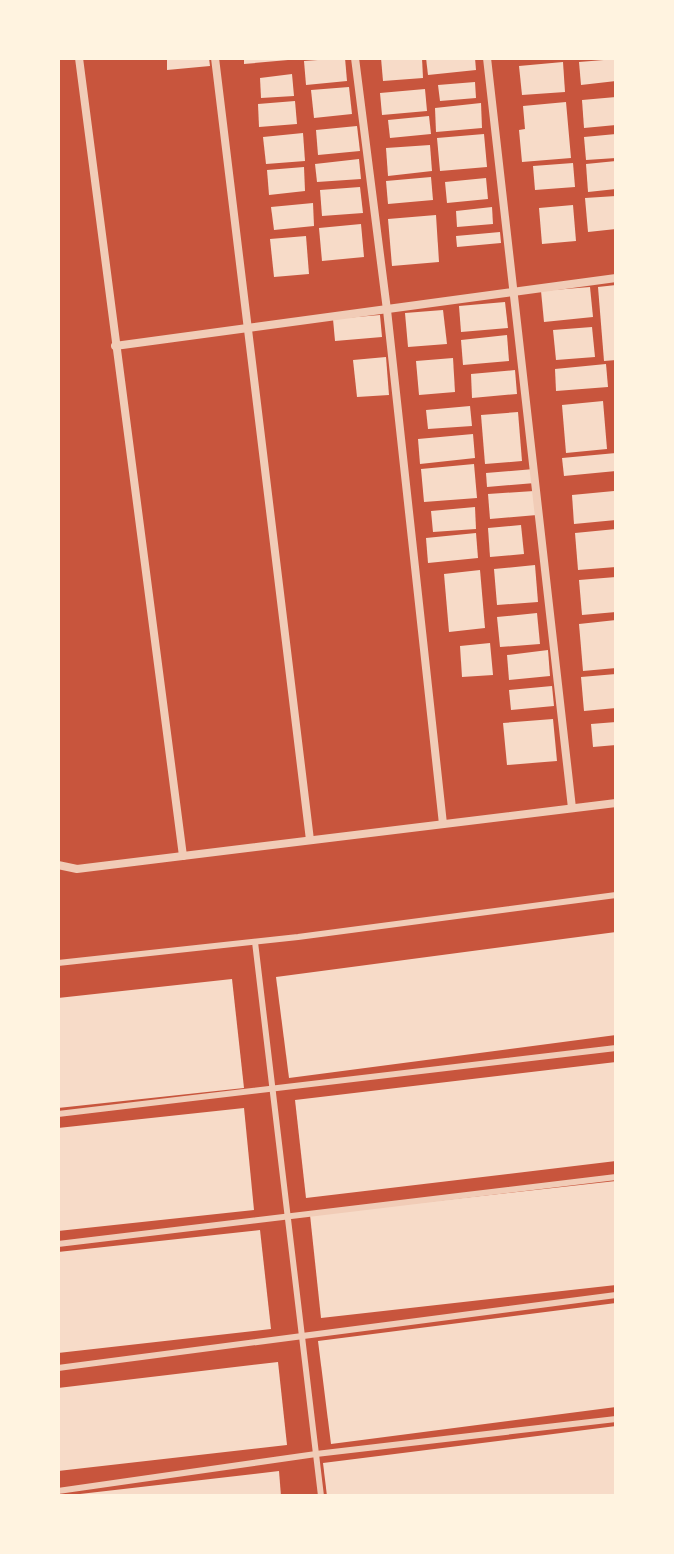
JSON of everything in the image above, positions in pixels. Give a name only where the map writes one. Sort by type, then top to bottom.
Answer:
[{"type":"street","points":[[79,58],[183,856]]},
{"type":"street","points":[[215,58],[310,840]]},
{"type":"street","points":[[355,58],[387,310],[443,824]]},
{"type":"street","points":[[487,58],[572,808]]},
{"type":"street","points":[[115,346],[616,278]]},
{"type":"street","points":[[58,865],[77,869],[616,803]]},
{"type":"lane","points":[[58,963],[255,942],[616,895]]},
{"type":"lane","points":[[255,942],[321,1496]]},
{"type":"lane","points":[[58,1114],[616,1048]]},
{"type":"lane","points":[[58,1244],[616,1177]]},
{"type":"lane","points":[[58,1368],[616,1295]]},
{"type":"lane","points":[[58,1491],[316,1454],[616,1419]]},
{"type":"building","points":[[167,58],[209,58],[210,66],[167,70]]},
{"type":"building","points":[[244,58],[288,58],[288,60],[244,64]]},
{"type":"building","points":[[345,58],[347,81],[306,85],[304,61]]},
{"type":"building","points":[[381,58],[422,58],[423,78],[383,81]]},
{"type":"building","points":[[426,58],[475,58],[476,70],[428,75]]},
{"type":"building","points":[[616,59],[616,81],[581,85],[579,62]]},
{"type":"building","points":[[563,62],[565,92],[522,95],[519,66]]},
{"type":"building","points":[[292,74],[294,96],[261,98],[260,78]]},
{"type":"building","points":[[475,82],[476,98],[440,101],[438,85]]},
{"type":"building","points":[[349,87],[352,114],[314,118],[311,90]]},
{"type":"building","points":[[425,89],[427,111],[382,115],[380,93]]},
{"type":"building","points":[[616,97],[616,125],[584,128],[582,100]]},
{"type":"building","points":[[295,101],[297,124],[259,127],[258,104]]},
{"type":"building","points":[[566,102],[571,158],[522,162],[519,130],[525,129],[523,106]]},
{"type":"building","points":[[481,103],[482,128],[436,132],[435,108]]},
{"type":"building","points":[[429,116],[431,134],[390,138],[388,120]]},
{"type":"building","points":[[357,126],[360,151],[318,155],[316,130]]},
{"type":"building","points":[[303,133],[305,161],[266,164],[263,137]]},
{"type":"building","points":[[484,134],[487,167],[440,171],[437,138]]},
{"type":"building","points":[[616,134],[616,158],[586,160],[584,137]]},
{"type":"building","points":[[430,145],[432,171],[388,176],[386,148]]},
{"type":"building","points":[[359,159],[361,179],[317,182],[315,164]]},
{"type":"building","points":[[616,161],[616,189],[588,192],[586,164]]},
{"type":"building","points":[[573,163],[575,187],[535,190],[533,166]]},
{"type":"building","points":[[304,167],[305,191],[269,195],[267,170]]},
{"type":"building","points":[[431,177],[433,200],[388,204],[386,181]]},
{"type":"building","points":[[486,178],[488,199],[447,203],[445,182]]},
{"type":"building","points":[[360,187],[363,213],[322,216],[320,190]]},
{"type":"building","points":[[616,196],[616,229],[588,232],[585,198]]},
{"type":"building","points":[[313,203],[314,226],[274,230],[271,207]]},
{"type":"building","points":[[573,205],[576,241],[542,244],[539,208]]},
{"type":"building","points":[[492,207],[493,224],[457,227],[456,211]]},
{"type":"building","points":[[436,215],[439,262],[392,266],[388,219]]},
{"type":"building","points":[[361,224],[364,257],[322,261],[319,228]]},
{"type":"building","points":[[500,232],[501,243],[457,247],[456,236]]},
{"type":"building","points":[[306,236],[309,274],[274,277],[270,239]]},
{"type":"building","points":[[616,285],[616,360],[604,361],[598,287]]},
{"type":"building","points":[[590,287],[593,317],[544,322],[541,291]]},
{"type":"building","points":[[505,302],[508,328],[461,332],[459,306]]},
{"type":"building","points":[[443,310],[447,344],[408,347],[405,313]]},
{"type":"building","points":[[380,315],[382,337],[335,341],[333,319]]},
{"type":"building","points":[[592,327],[595,357],[556,360],[553,330]]},
{"type":"building","points":[[507,335],[509,361],[463,365],[461,340]]},
{"type":"building","points":[[386,357],[389,395],[357,397],[353,360]]},
{"type":"building","points":[[453,358],[455,392],[419,395],[416,361]]},
{"type":"building","points":[[606,364],[608,387],[556,391],[555,369]]},
{"type":"building","points":[[515,370],[517,394],[472,398],[471,374]]},
{"type":"building","points":[[603,401],[607,449],[566,453],[562,405]]},
{"type":"building","points":[[470,406],[472,426],[428,429],[426,410]]},
{"type":"building","points":[[518,412],[522,461],[485,464],[481,415]]},
{"type":"building","points":[[473,434],[475,458],[420,464],[418,439]]},
{"type":"building","points":[[616,453],[616,471],[564,476],[562,458]]},
{"type":"building","points":[[474,464],[477,498],[424,502],[421,469]]},
{"type":"building","points":[[534,469],[535,483],[487,487],[486,473]]},
{"type":"building","points":[[534,491],[537,515],[490,519],[488,494]]},
{"type":"building","points":[[614,491],[616,520],[574,524],[572,495]]},
{"type":"building","points":[[475,507],[476,529],[433,532],[431,511]]},
{"type":"building","points":[[521,525],[524,554],[490,557],[488,528]]},
{"type":"building","points":[[616,529],[616,567],[578,570],[575,533]]},
{"type":"building","points":[[476,533],[478,558],[428,563],[426,538]]},
{"type":"building","points":[[535,565],[538,602],[497,605],[494,569]]},
{"type":"building","points":[[480,570],[485,628],[449,632],[444,574]]},
{"type":"building","points":[[616,577],[616,612],[582,615],[579,580]]},
{"type":"building","points":[[537,613],[540,644],[500,647],[497,617]]},
{"type":"building","points":[[616,620],[616,668],[583,671],[579,624]]},
{"type":"building","points":[[490,643],[493,675],[462,677],[460,646]]},
{"type":"building","points":[[548,650],[550,676],[509,680],[507,655]]},
{"type":"building","points":[[616,674],[616,708],[584,711],[581,677]]},
{"type":"building","points":[[552,686],[554,706],[511,710],[509,690]]},
{"type":"building","points":[[553,719],[557,761],[507,765],[503,723]]},
{"type":"building","points":[[616,722],[616,745],[593,747],[591,724]]},
{"type":"building","points":[[616,932],[616,1035],[289,1078],[276,977]]},
{"type":"building","points":[[232,979],[244,1088],[58,1108],[58,998]]},
{"type":"building","points":[[616,1062],[616,1161],[306,1198],[295,1100]]},
{"type":"building","points":[[244,1108],[254,1210],[58,1231],[58,1128]]},
{"type":"building","points":[[616,1181],[616,1285],[321,1318],[310,1215]]},
{"type":"building","points":[[260,1230],[271,1329],[58,1353],[58,1252]]},
{"type":"building","points":[[616,1303],[616,1407],[331,1444],[318,1341]]},
{"type":"building","points":[[278,1362],[287,1445],[58,1471],[58,1388]]},
{"type":"building","points":[[616,1426],[616,1496],[327,1496],[323,1463]]},
{"type":"building","points":[[279,1471],[281,1496],[80,1496],[80,1494]]}]
